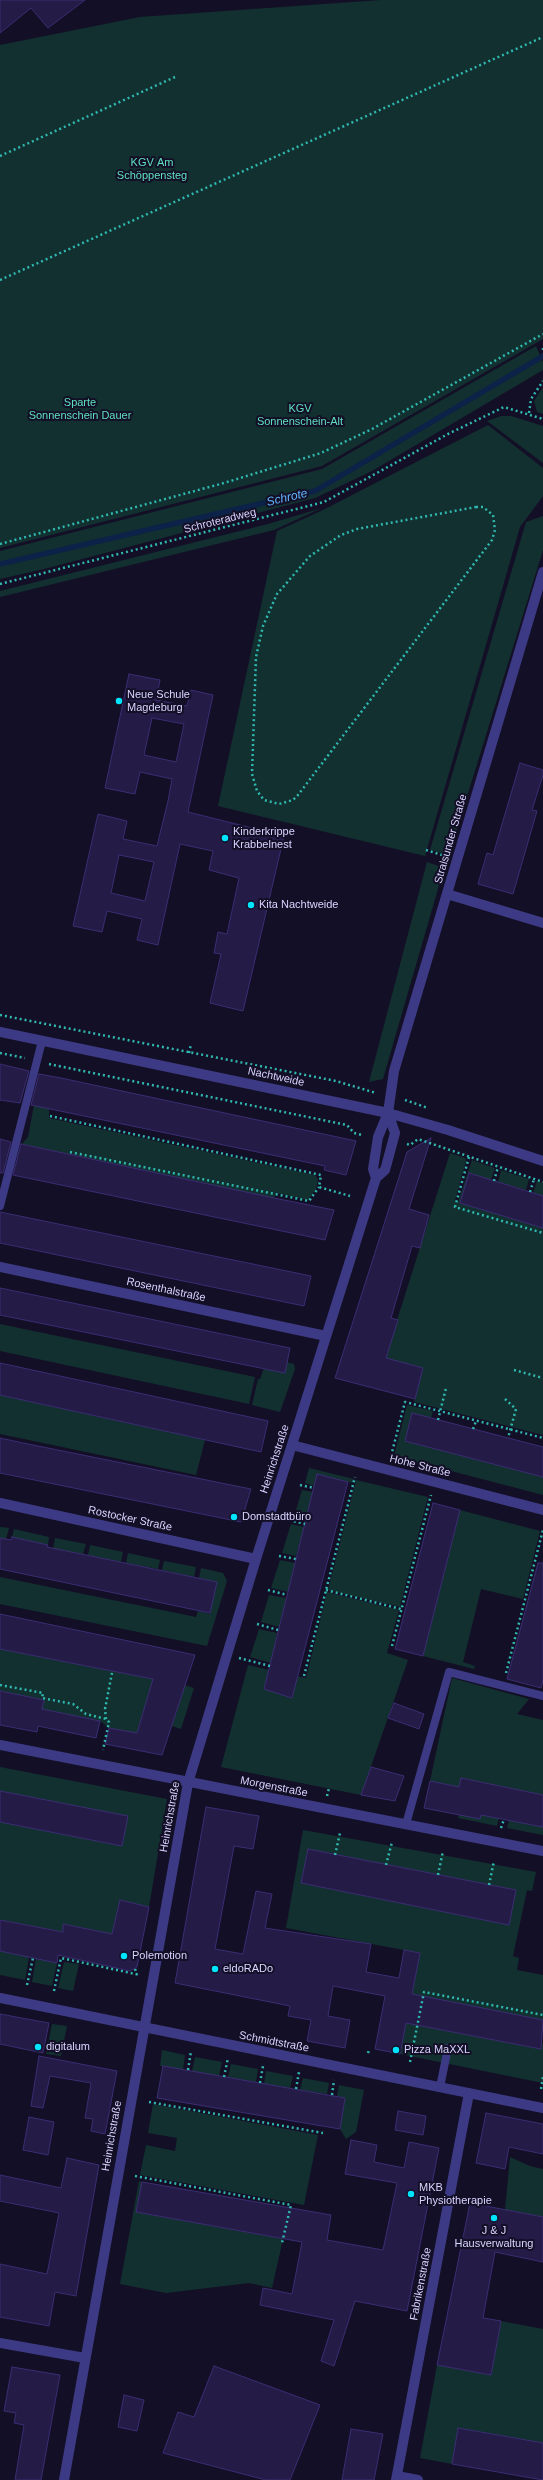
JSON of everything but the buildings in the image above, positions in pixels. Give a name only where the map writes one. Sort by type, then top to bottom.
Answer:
[{"type":"street","name":"Stralsunder Straße","points":[[388,1113],[394,1071],[543,572]]},
{"type":"street","points":[[447,894],[543,923]]},
{"type":"street","name":"Nachtweide","points":[[0,1032],[388,1113],[448,1130],[543,1161]]},
{"type":"street","name":"Heinrichstraße","points":[[376,1178],[373,1169],[378,1137],[388,1113]]},
{"type":"street","name":"Heinrichstraße","points":[[64,2480],[84,2358],[188,1783],[256,1559],[376,1178],[385,1170],[395,1133],[388,1113]]},
{"type":"street","name":"Rosenthalstraße","points":[[0,1267],[326,1336]]},
{"type":"street","name":"Hohe Straße","points":[[292,1445],[543,1510]]},
{"type":"street","name":"Rostocker Straße","points":[[0,1503],[256,1559]]},
{"type":"street","name":"Morgenstraße","points":[[0,1745],[188,1783],[543,1851]]},
{"type":"street","name":"Schmidtstraße","points":[[0,1998],[543,2108]]},
{"type":"street","name":"Fabrikenstraße","points":[[396,2478],[469,2093]]},
{"type":"street","points":[[0,2343],[84,2358]]},
{"type":"street","points":[[396,2478],[418,2480]]},
{"type":"lane","points":[[0,1206],[42,1041]]},
{"type":"lane","points":[[406,1824],[449,1672],[543,1696]]},
{"type":"lane","points":[[440,2087],[448,2048]]},
{"type":"path","points":[[0,280],[543,37]]},
{"type":"path","points":[[0,156],[175,77]]},
{"type":"path","points":[[0,544],[224,483],[321,453],[386,422],[543,334]]},
{"type":"path","points":[[529,413],[531,399],[543,381]]},
{"type":"path","name":"Schroteradweg","points":[[0,584],[324,502],[448,434],[504,407],[543,418]]},
{"type":"path","points":[[476,507],[489,511],[496,523],[492,540],[298,795],[287,803],[270,803],[264,800],[257,791],[252,774],[256,657],[263,626],[277,594],[299,566],[310,556],[326,544],[357,529],[476,507]]},
{"type":"path","points":[[426,850],[456,860]]},
{"type":"path","name":"Nachtweide","points":[[0,1014],[336,1081],[390,1097]]},
{"type":"path","points":[[190,1053],[191,1044]]},
{"type":"path","points":[[0,1053],[347,1125],[354,1133],[362,1135]]},
{"type":"path","points":[[335,1085],[336,1081]]},
{"type":"path","points":[[326,1121],[328,1115]]},
{"type":"path","points":[[50,1116],[321,1175],[319,1188],[309,1201],[70,1152]]},
{"type":"path","points":[[402,1143],[410,1145],[418,1139],[459,1151],[470,1157],[543,1182]]},
{"type":"path","points":[[470,1157],[454,1207],[543,1233]]},
{"type":"path","points":[[494,1181],[498,1167]]},
{"type":"path","points":[[530,1192],[534,1179]]},
{"type":"path","points":[[319,1188],[350,1196]]},
{"type":"path","points":[[514,1370],[543,1378]]},
{"type":"path","points":[[438,1420],[446,1388]]},
{"type":"path","points":[[505,1399],[516,1409],[508,1438]]},
{"type":"path","points":[[390,1459],[405,1402],[543,1438]]},
{"type":"path","points":[[473,1429],[476,1421]]},
{"type":"path","points":[[304,1676],[355,1477]]},
{"type":"path","points":[[300,1485],[314,1488]]},
{"type":"path","points":[[392,1646],[401,1609],[409,1588],[427,1518],[431,1495]]},
{"type":"path","points":[[289,1520],[304,1524]]},
{"type":"path","points":[[503,1686],[543,1530]]},
{"type":"path","points":[[278,1556],[296,1559]]},
{"type":"path","points":[[268,1590],[287,1595]]},
{"type":"path","points":[[326,1590],[401,1609]]},
{"type":"path","points":[[398,1623],[402,1624]]},
{"type":"path","points":[[257,1624],[278,1630]]},
{"type":"path","points":[[227,1654],[270,1666]]},
{"type":"path","points":[[103,1750],[109,1722],[106,1719],[104,1709],[112,1673]]},
{"type":"path","points":[[0,1685],[43,1693],[42,1698],[73,1704],[86,1714],[106,1719]]},
{"type":"path","points":[[327,1797],[329,1788]]},
{"type":"path","points":[[501,1830],[504,1819]]},
{"type":"path","points":[[335,1855],[340,1832]]},
{"type":"path","points":[[386,1865],[392,1842]]},
{"type":"path","points":[[438,1875],[443,1851]]},
{"type":"path","points":[[489,1885],[494,1861]]},
{"type":"path","points":[[27,1985],[33,1958]]},
{"type":"path","points":[[54,1991],[61,1958],[139,1975],[135,1969]]},
{"type":"path","points":[[410,2062],[424,1992],[543,2015]]},
{"type":"path","points":[[451,2002],[452,1997]]},
{"type":"path","points":[[493,2010],[494,2005]]},
{"type":"path","points":[[533,2018],[534,2013]]},
{"type":"path","points":[[188,2070],[191,2051]]},
{"type":"path","points":[[224,2077],[228,2058]]},
{"type":"path","points":[[260,2083],[263,2065]]},
{"type":"path","points":[[296,2089],[299,2072]]},
{"type":"path","points":[[541,2089],[543,2077]]},
{"type":"path","points":[[332,2095],[334,2080]]},
{"type":"path","points":[[149,2102],[324,2133]]},
{"type":"path","points":[[135,2176],[292,2205],[282,2243]]},
{"type":"path","points":[[168,2187],[169,2182]]},
{"type":"path","points":[[202,2193],[203,2188]]},
{"type":"path","points":[[239,2200],[240,2195]]},
{"type":"path","points":[[274,2206],[275,2202]]},
{"type":"green space","points":[[381,0],[543,0],[543,339],[322,466],[0,548],[0,45],[140,17]]},
{"type":"green space","points":[[536,346],[543,362],[543,370],[372,471],[315,498],[44,569],[0,579],[0,551],[322,469]]},
{"type":"green space","points":[[543,387],[543,414],[537,412],[534,401]]},
{"type":"green space","points":[[501,416],[511,416],[543,426],[543,463],[487,421]]},
{"type":"green space","points":[[488,425],[543,468],[543,496],[520,527],[425,856],[218,806],[277,531],[323,510]]},
{"type":"green space","points":[[322,508],[274,530],[0,597],[0,591],[268,524]]},
{"type":"green space","points":[[543,516],[543,550],[449,855],[430,850],[526,522]]},
{"type":"green space","points":[[427,862],[444,868],[383,1079],[369,1082]]},
{"type":"green space","points":[[34,1105],[49,1109],[49,1118],[315,1175],[318,1180],[316,1189],[308,1200],[276,1193],[274,1198],[22,1144],[28,1137]]},
{"type":"green space","points":[[450,1153],[465,1158],[466,1161],[455,1201],[458,1202],[472,1160],[495,1168],[491,1180],[469,1173],[460,1203],[543,1228],[543,1435],[414,1402],[423,1368],[385,1358]]},
{"type":"green space","points":[[501,1170],[529,1179],[526,1190],[498,1182]]},
{"type":"green space","points":[[537,1181],[543,1183],[543,1196],[533,1193]]},
{"type":"green space","points":[[0,1324],[255,1377],[249,1404],[0,1351]]},
{"type":"green space","points":[[287,1362],[294,1364],[295,1369],[280,1412],[252,1405],[258,1379],[260,1379],[264,1368]]},
{"type":"green space","points":[[0,1395],[205,1440],[196,1475],[0,1434]]},
{"type":"green space","points":[[407,1405],[433,1411],[431,1418],[412,1414],[405,1441],[543,1477],[543,1495],[394,1456]]},
{"type":"green space","points":[[309,1468],[354,1479],[353,1483],[317,1474],[314,1486],[305,1483]]},
{"type":"green space","points":[[356,1480],[428,1497],[400,1607],[328,1590]]},
{"type":"green space","points":[[302,1490],[313,1492],[305,1521],[294,1517]]},
{"type":"green space","points":[[460,1510],[540,1531],[523,1599],[481,1589],[463,1662],[475,1666],[474,1669],[423,1656]]},
{"type":"green space","points":[[291,1524],[304,1527],[296,1556],[282,1553]]},
{"type":"green space","points":[[0,1527],[9,1528],[6,1539],[0,1538]]},
{"type":"green space","points":[[14,1529],[49,1537],[48,1545],[12,1537]]},
{"type":"green space","points":[[55,1538],[86,1544],[83,1554],[53,1549]]},
{"type":"green space","points":[[90,1545],[123,1552],[121,1562],[88,1555]]},
{"type":"green space","points":[[128,1553],[160,1560],[158,1569],[126,1563]]},
{"type":"green space","points":[[280,1560],[295,1563],[288,1592],[271,1588]]},
{"type":"green space","points":[[164,1561],[196,1567],[194,1577],[162,1570]]},
{"type":"green space","points":[[201,1568],[223,1573],[227,1581],[207,1646],[0,1604],[0,1577],[196,1617],[198,1611],[210,1614],[216,1582],[199,1578]]},
{"type":"green space","points":[[327,1592],[399,1610],[387,1653],[408,1660],[361,1795],[221,1767],[248,1665],[269,1670],[264,1689],[292,1697],[297,1676],[306,1678]]},
{"type":"green space","points":[[269,1595],[286,1598],[279,1627],[261,1622]]},
{"type":"green space","points":[[259,1629],[277,1633],[271,1663],[250,1657]]},
{"type":"green space","points":[[0,1649],[153,1679],[137,1733],[109,1728],[100,1721],[42,1709],[43,1700],[0,1691]]},
{"type":"green space","points":[[452,1678],[529,1699],[517,1714],[543,1720],[543,1795],[461,1778],[459,1787],[430,1781]]},
{"type":"green space","points":[[185,1685],[194,1688],[181,1729],[172,1726]]},
{"type":"green space","points":[[0,1767],[167,1799],[149,1907],[120,1900],[112,1934],[64,1924],[63,1932],[0,1920]]},
{"type":"green space","points":[[459,1815],[481,1815],[499,1818],[497,1826],[458,1818]]},
{"type":"green space","points":[[509,1820],[543,1827],[543,1835],[507,1828]]},
{"type":"green space","points":[[303,1830],[536,1872],[532,1891],[527,1890],[513,1956],[519,1958],[517,1970],[543,1975],[543,2020],[425,1997],[420,2026],[541,2049],[543,2041],[543,2083],[400,2054],[420,1953],[286,1928]],"holes":[[[308,1849],[516,1890],[509,1925],[301,1883]]]},
{"type":"green space","points":[[0,1951],[29,1957],[25,1980],[0,1975]]},
{"type":"green space","points":[[36,1958],[57,1963],[52,1986],[32,1982]]},
{"type":"green space","points":[[64,1962],[79,1964],[73,1991],[58,1988]]},
{"type":"green space","points":[[52,2024],[67,2026],[61,2056],[46,2054]]},
{"type":"green space","points":[[162,2050],[185,2055],[183,2070],[160,2066]]},
{"type":"green space","points":[[195,2057],[222,2062],[219,2076],[192,2071]]},
{"type":"green space","points":[[231,2064],[258,2069],[256,2082],[228,2077]]},
{"type":"green space","points":[[266,2071],[293,2076],[290,2088],[264,2084]]},
{"type":"green space","points":[[303,2078],[329,2083],[327,2094],[300,2090]]},
{"type":"green space","points":[[339,2085],[364,2090],[356,2132],[346,2139],[340,2129],[345,2098],[337,2096]]},
{"type":"green space","points":[[153,2104],[318,2135],[304,2205],[140,2175],[146,2145],[175,2151],[177,2138],[148,2133]]},
{"type":"green space","points":[[510,2157],[530,2166],[543,2169],[543,2217],[505,2210]]},
{"type":"green space","points":[[139,2181],[142,2182],[136,2212],[283,2239],[272,2288],[249,2283],[166,2293],[120,2284]]},
{"type":"green space","points":[[501,2321],[543,2329],[543,2443],[459,2428],[452,2464],[420,2458],[437,2365],[491,2375]]},
{"type":"waterway","name":"Schrote","points":[[0,564],[315,491],[543,356]]},
{"type":"place","name":"Neue Schule Magdeburg","points":[[119,701]]},
{"type":"place","name":"Kinderkrippe Krabbelnest","points":[[225,838]]},
{"type":"place","name":"Kita Nachtweide","points":[[251,905]]},
{"type":"place","name":"Domstadtbüro","points":[[234,1517]]},
{"type":"place","name":"Polemotion","points":[[124,1956]]},
{"type":"place","name":"eldoRADo","points":[[215,1969]]},
{"type":"place","name":"digitalum","points":[[38,2047]]},
{"type":"place","name":"Pizza MaXXL","points":[[396,2050]]},
{"type":"place","name":"MKB Physiotherapie","points":[[411,2194]]},
{"type":"place","name":"J & J Hausverwaltung","points":[[494,2218]]},
{"type":"park label","name":"KGV Am Schöppensteg","points":[[152,169]]},
{"type":"park label","name":"Sparte Sonnenschein Dauer","points":[[80,409]]},
{"type":"park label","name":"KGV Sonnenschein-Alt","points":[[300,415]]}]
